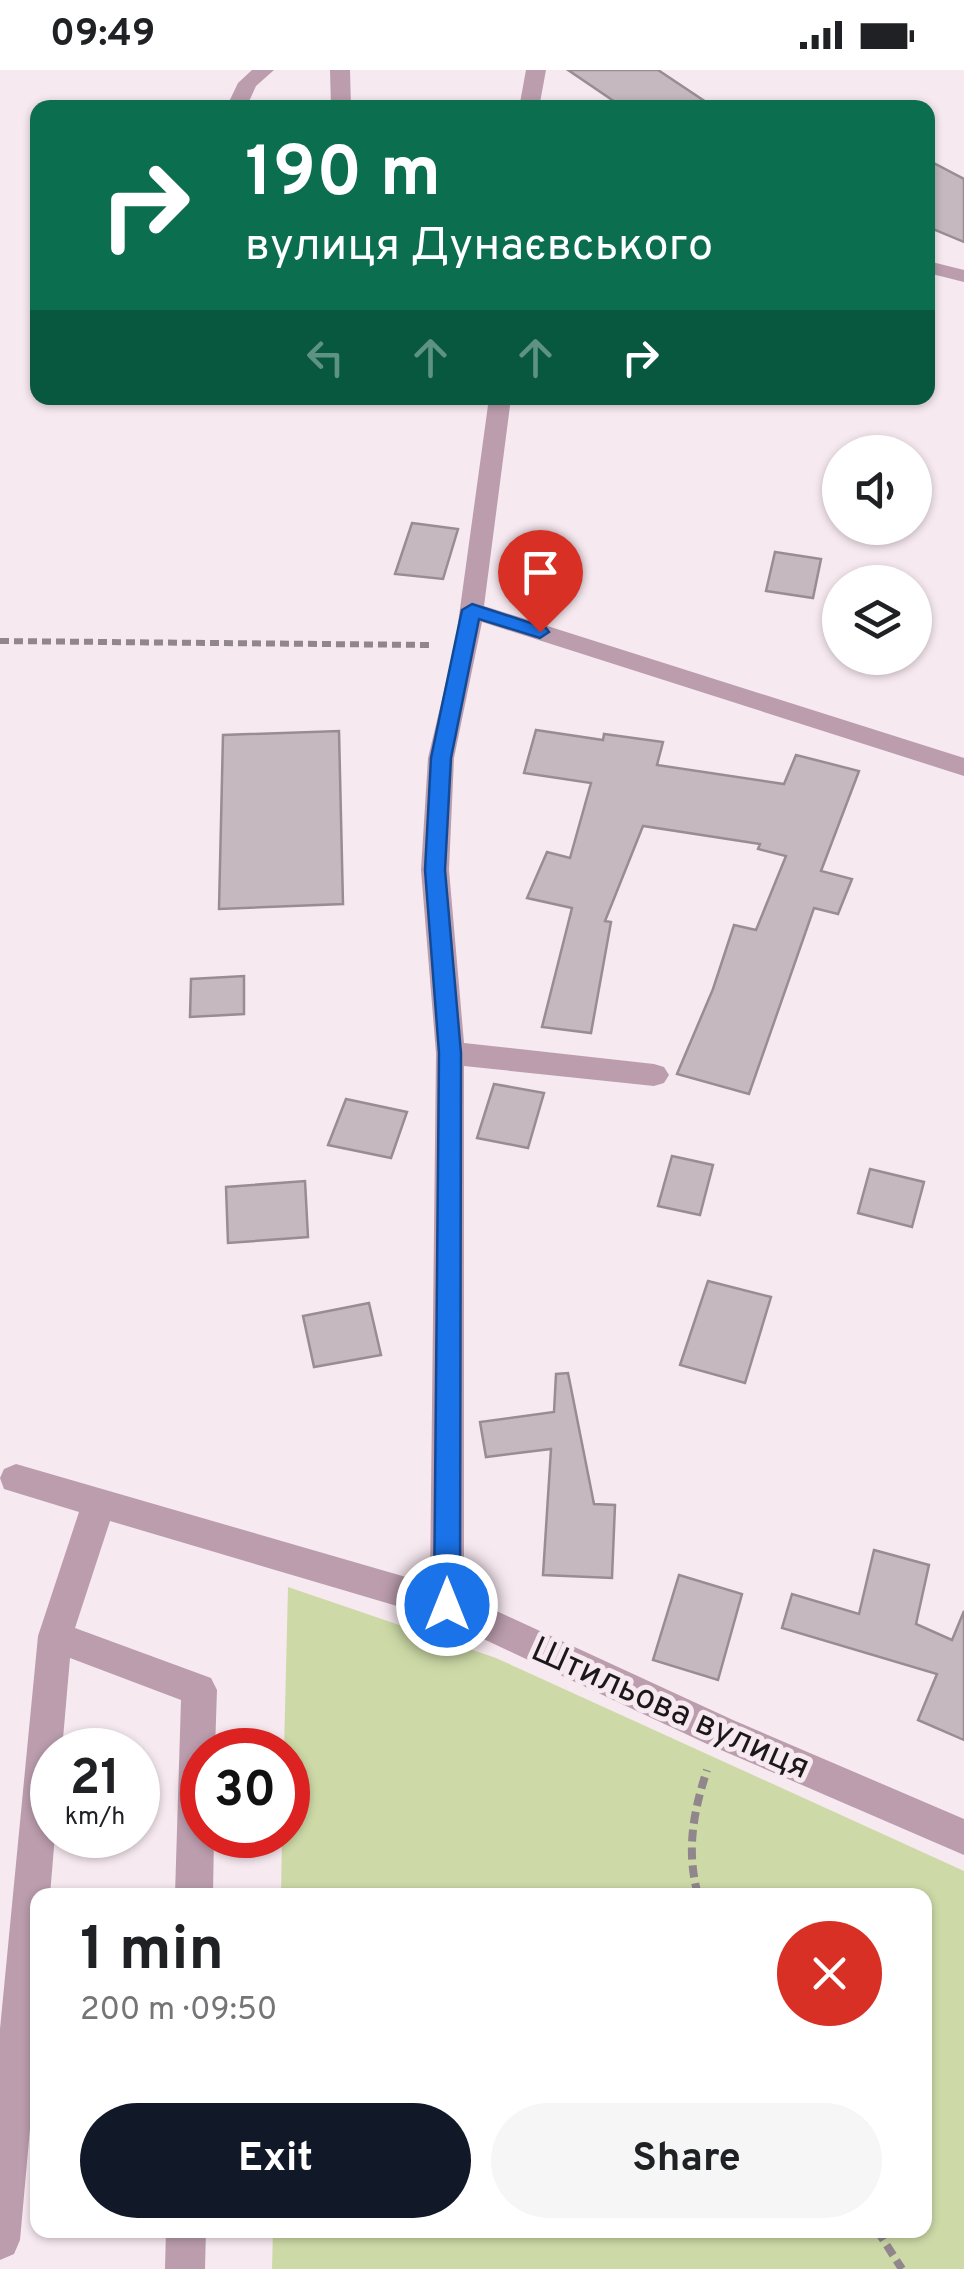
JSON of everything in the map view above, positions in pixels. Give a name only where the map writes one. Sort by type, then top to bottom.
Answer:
[{"type":"street","points":[[240,100],[248,83],[264,70]]},
{"type":"street","points":[[340,70],[341,100]]},
{"type":"street","points":[[530,100],[536,70]]},
{"type":"street","points":[[935,269],[964,276]]},
{"type":"street","points":[[447,1605],[450,1053],[435,870],[441,758],[467,645],[499,405]]},
{"type":"street","points":[[472,610],[964,767]]},
{"type":"street","points":[[450,1053],[654,1075]]},
{"type":"street","name":"Штильова вулиця","points":[[16,1479],[447,1605],[720,1732],[964,1837]]},
{"type":"street","points":[[32,1888],[55,1636],[98,1503]]},
{"type":"street","points":[[55,1636],[199,1690],[194,1888]]},
{"type":"street","points":[[0,2240],[30,1911]]},
{"type":"street","points":[[184,2269],[186,2238]]},
{"type":"path","points":[[0,641],[467,645]]},
{"type":"path","points":[[696,1888],[690,1821],[720,1732]]},
{"type":"path","points":[[882,2238],[902,2269]]},
{"type":"green space","points":[[288,1587],[496,1658],[964,1871],[964,2269],[272,2269],[273,2238],[932,2238],[932,1888],[281,1888],[282,1858],[310,1858],[310,1728],[285,1728]]},
{"type":"building","points":[[568,70],[658,70],[703,100],[612,100]]},
{"type":"building","points":[[935,164],[964,179],[964,242],[935,230]]},
{"type":"building","points":[[412,523],[458,529],[443,579],[395,574]]},
{"type":"building","points":[[775,552],[821,559],[813,598],[766,591]]},
{"type":"building","points":[[536,730],[603,740],[604,734],[663,742],[657,765],[784,784],[796,755],[859,771],[821,871],[852,879],[838,914],[814,908],[749,1094],[677,1074],[713,989],[734,925],[756,930],[786,856],[758,849],[760,844],[643,826],[605,921],[611,922],[591,1033],[542,1027],[572,908],[527,898],[547,852],[570,858],[591,783],[524,773]]},
{"type":"building","points":[[339,731],[343,904],[219,909],[223,735]]},
{"type":"building","points":[[244,976],[244,1014],[190,1017],[191,979]]},
{"type":"building","points":[[494,1084],[544,1093],[528,1148],[477,1138]]},
{"type":"building","points":[[346,1099],[407,1112],[391,1158],[328,1145]]},
{"type":"building","points":[[672,1156],[713,1165],[700,1215],[658,1206]]},
{"type":"building","points":[[870,1169],[924,1182],[912,1227],[858,1213]]},
{"type":"building","points":[[305,1181],[308,1237],[228,1243],[226,1187]]},
{"type":"building","points":[[708,1281],[771,1297],[745,1383],[680,1365]]},
{"type":"building","points":[[369,1303],[381,1355],[314,1367],[303,1316]]},
{"type":"building","points":[[568,1373],[594,1504],[615,1505],[612,1578],[543,1575],[551,1449],[486,1457],[480,1422],[554,1412],[556,1374]]},
{"type":"building","points":[[874,1550],[929,1565],[916,1624],[952,1640],[964,1611],[964,1740],[918,1720],[937,1674],[782,1628],[792,1594],[859,1614]]},
{"type":"building","points":[[679,1575],[742,1594],[718,1680],[653,1660]]},
{"type":"route","points":[[447,1605],[450,1053],[435,870],[441,758],[472,610],[540,632]]}]
